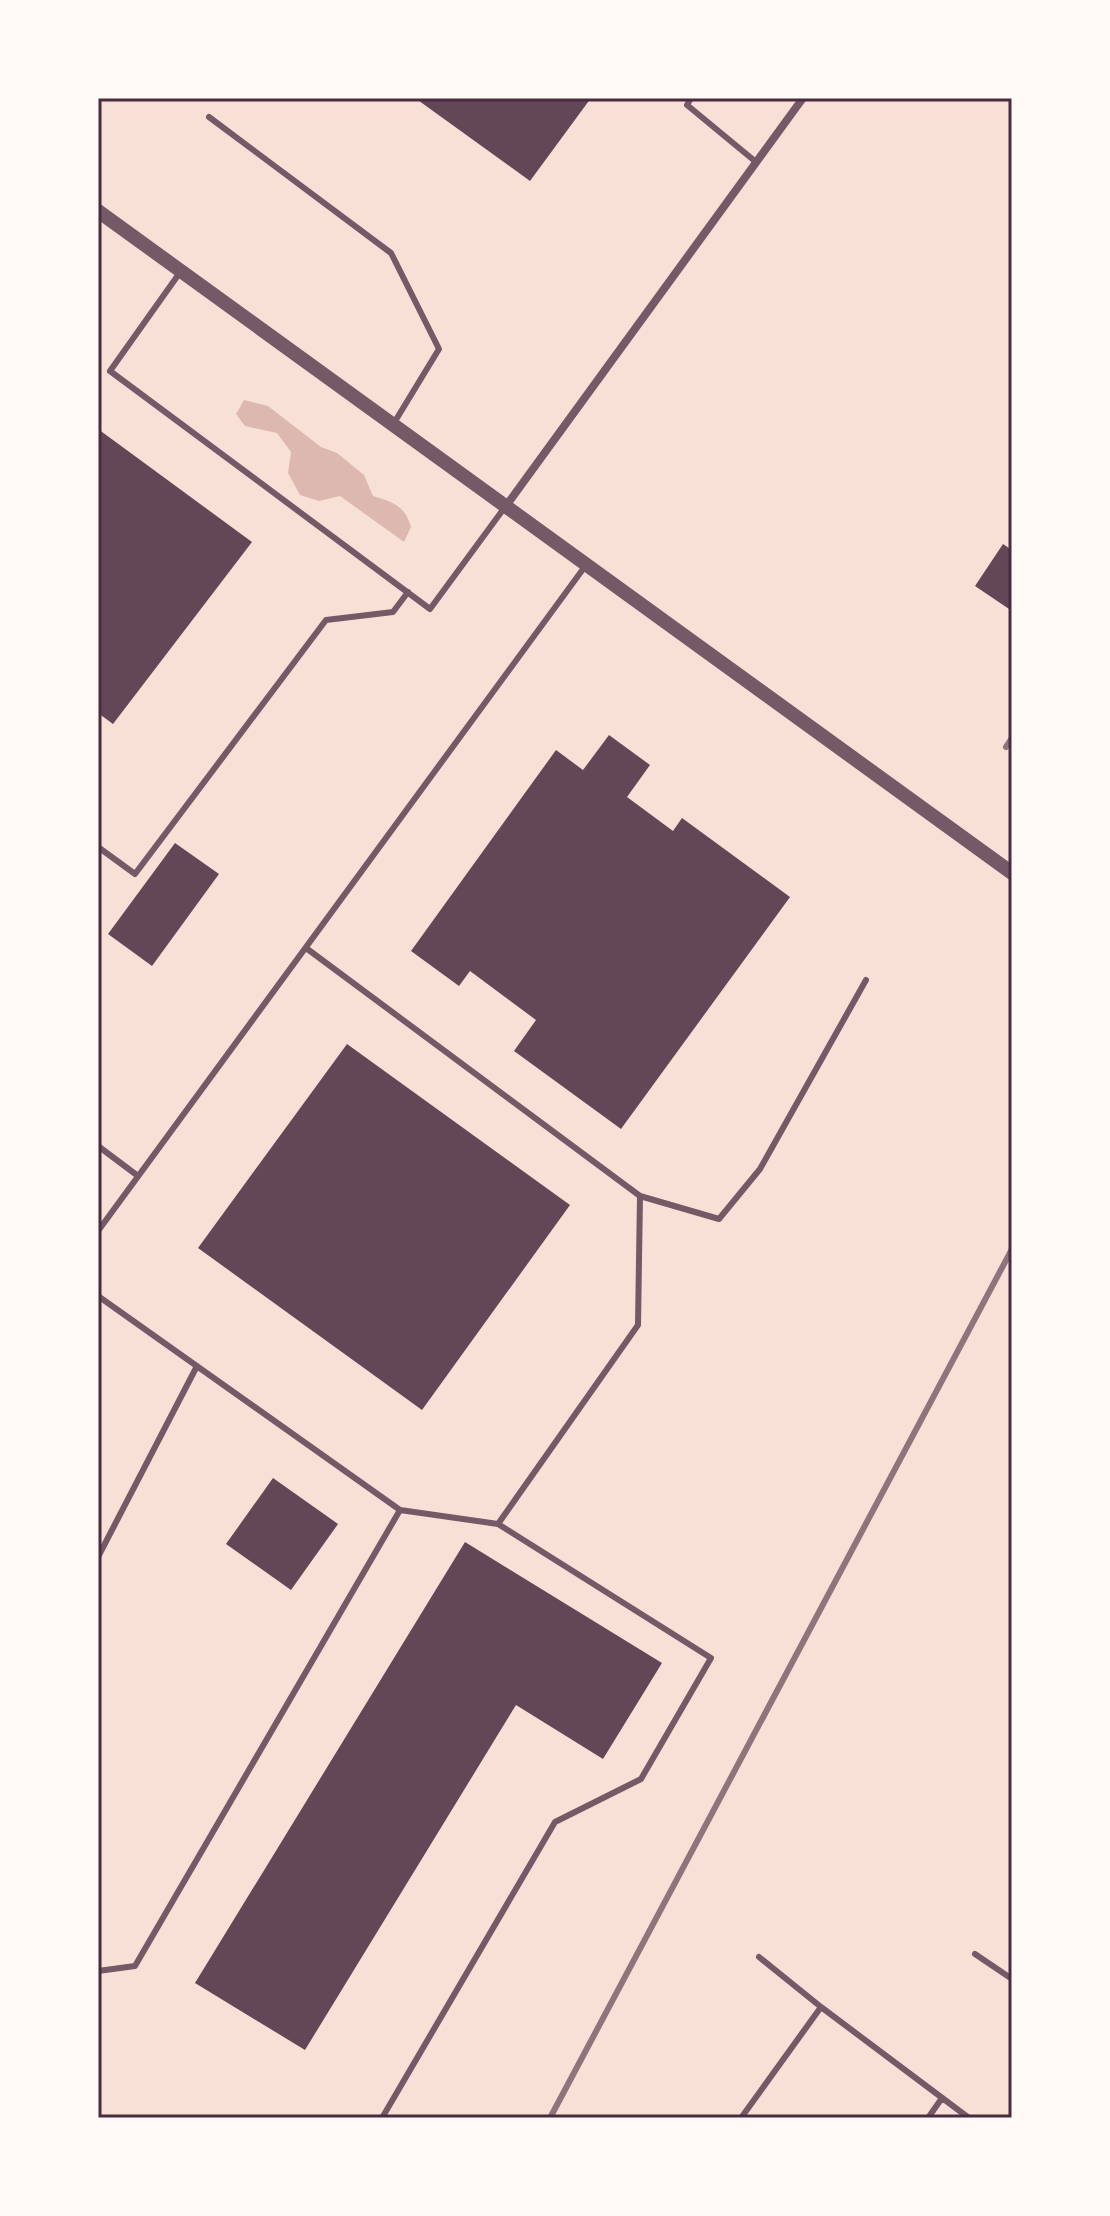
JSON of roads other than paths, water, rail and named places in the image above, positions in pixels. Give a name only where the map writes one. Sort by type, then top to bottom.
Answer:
[{"type":"street","points":[[506,506],[803,98]]},
{"type":"street","points":[[98,211],[1012,873]]},
{"type":"lane","points":[[691,98],[687,105],[756,162]]},
{"type":"lane","points":[[209,117],[391,253],[439,349],[393,424]]},
{"type":"lane","points":[[181,271],[110,371],[430,609],[506,506]]},
{"type":"lane","points":[[98,1231],[586,565]]},
{"type":"lane","points":[[98,847],[135,874],[326,620],[393,612],[408,592]]},
{"type":"lane","points":[[306,948],[640,1196],[719,1219],[760,1169],[866,980]]},
{"type":"lane","points":[[98,1146],[138,1176]]},
{"type":"lane","points":[[498,1524],[638,1325],[640,1196]]},
{"type":"lane","points":[[98,1296],[400,1510],[498,1524],[711,1658],[641,1779],[555,1822],[382,2118]]},
{"type":"lane","points":[[98,1557],[197,1366]]},
{"type":"lane","points":[[98,1971],[135,1966],[400,1510]]},
{"type":"lane","points":[[975,1954],[1012,1979]]},
{"type":"lane","points":[[759,1957],[969,2118]]},
{"type":"lane","points":[[741,2118],[821,2007]]},
{"type":"lane","points":[[928,2118],[942,2098]]},
{"type":"railway","points":[[1006,747],[1012,738]]},
{"type":"railway","points":[[550,2118],[1012,1249]]}]
